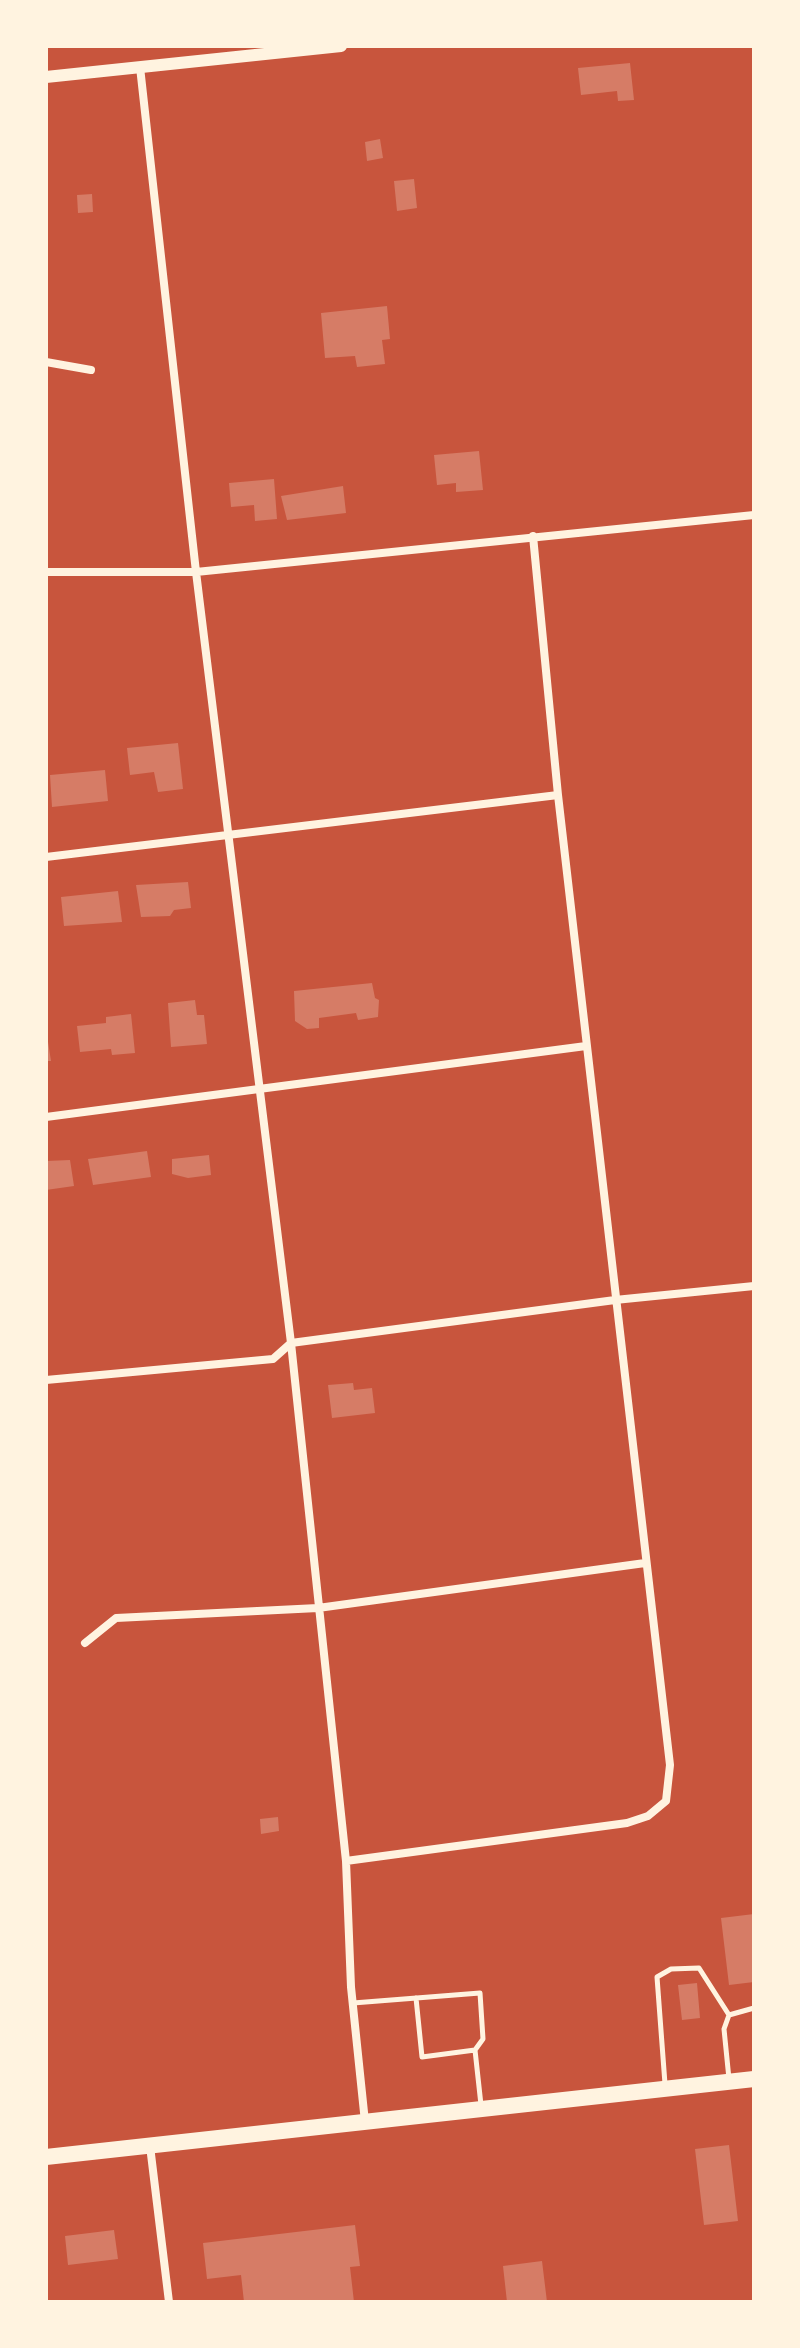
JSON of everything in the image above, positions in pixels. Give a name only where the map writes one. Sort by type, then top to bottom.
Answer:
[{"type":"main road","points":[[51,2157],[754,2079]]},
{"type":"street","points":[[46,77],[341,46]]},
{"type":"street","points":[[140,67],[196,572],[291,1343],[346,1861],[353,2003],[365,2123]]},
{"type":"street","points":[[46,362],[91,370]]},
{"type":"street","points":[[46,572],[196,572],[754,515]]},
{"type":"street","points":[[346,1861],[627,1823],[648,1816],[666,1801],[670,1765],[558,795],[533,536]]},
{"type":"street","points":[[46,857],[558,795]]},
{"type":"street","points":[[46,1117],[586,1046]]},
{"type":"street","points":[[46,1380],[273,1359],[291,1343],[615,1300],[754,1286]]},
{"type":"street","points":[[85,1643],[116,1618],[318,1608],[645,1563]]},
{"type":"street","points":[[150,2146],[169,2302]]},
{"type":"lane","points":[[666,2089],[657,1977],[671,1969],[699,1968],[713,1984],[729,2015],[724,2029],[729,2082]]},
{"type":"lane","points":[[353,2003],[480,1993],[483,2039],[475,2050],[482,2110]]},
{"type":"lane","points":[[416,1998],[422,2057],[475,2050]]},
{"type":"lane","points":[[729,2015],[754,2008]]},
{"type":"building","points":[[630,63],[634,100],[618,101],[617,91],[581,95],[578,68]]},
{"type":"building","points":[[380,139],[383,158],[367,161],[365,142]]},
{"type":"building","points":[[414,179],[417,208],[397,211],[394,181]]},
{"type":"building","points":[[92,194],[93,212],[78,213],[77,195]]},
{"type":"building","points":[[387,306],[390,339],[382,340],[385,364],[357,367],[355,356],[325,358],[321,313]]},
{"type":"building","points":[[479,451],[483,490],[456,492],[456,483],[437,485],[434,455]]},
{"type":"building","points":[[274,479],[277,519],[255,521],[254,505],[231,507],[229,483]]},
{"type":"building","points":[[343,486],[346,513],[287,520],[281,496]]},
{"type":"building","points":[[178,743],[183,789],[158,792],[154,772],[130,775],[127,748]]},
{"type":"building","points":[[105,770],[108,801],[52,807],[50,775]]},
{"type":"building","points":[[188,882],[191,908],[174,910],[170,916],[141,917],[136,885]]},
{"type":"building","points":[[118,891],[122,922],[64,926],[61,897]]},
{"type":"building","points":[[372,983],[375,998],[379,1000],[378,1017],[358,1020],[356,1013],[319,1018],[319,1028],[307,1029],[295,1021],[294,991]]},
{"type":"building","points":[[195,1000],[197,1015],[204,1015],[207,1044],[171,1047],[168,1003]]},
{"type":"building","points":[[131,1014],[135,1053],[112,1055],[111,1049],[80,1052],[77,1026],[106,1023],[106,1017]]},
{"type":"building","points":[[46,1029],[51,1061],[46,1061]]},
{"type":"building","points":[[147,1151],[151,1177],[93,1185],[88,1159]]},
{"type":"building","points":[[209,1155],[211,1175],[188,1178],[172,1174],[172,1159]]},
{"type":"building","points":[[70,1160],[74,1186],[46,1190],[46,1161]]},
{"type":"building","points":[[353,1383],[354,1390],[372,1388],[375,1413],[332,1418],[328,1385]]},
{"type":"building","points":[[278,1817],[279,1831],[261,1834],[260,1819]]},
{"type":"building","points":[[754,1914],[754,1982],[729,1985],[721,1918]]},
{"type":"building","points":[[697,1983],[700,2018],[682,2020],[678,1985]]},
{"type":"building","points":[[729,2145],[738,2221],[704,2225],[695,2149]]},
{"type":"building","points":[[355,2225],[360,2266],[350,2267],[354,2302],[244,2302],[241,2275],[207,2279],[203,2243]]},
{"type":"building","points":[[114,2230],[118,2259],[68,2265],[65,2236]]},
{"type":"building","points":[[542,2261],[547,2302],[507,2302],[503,2266]]}]
